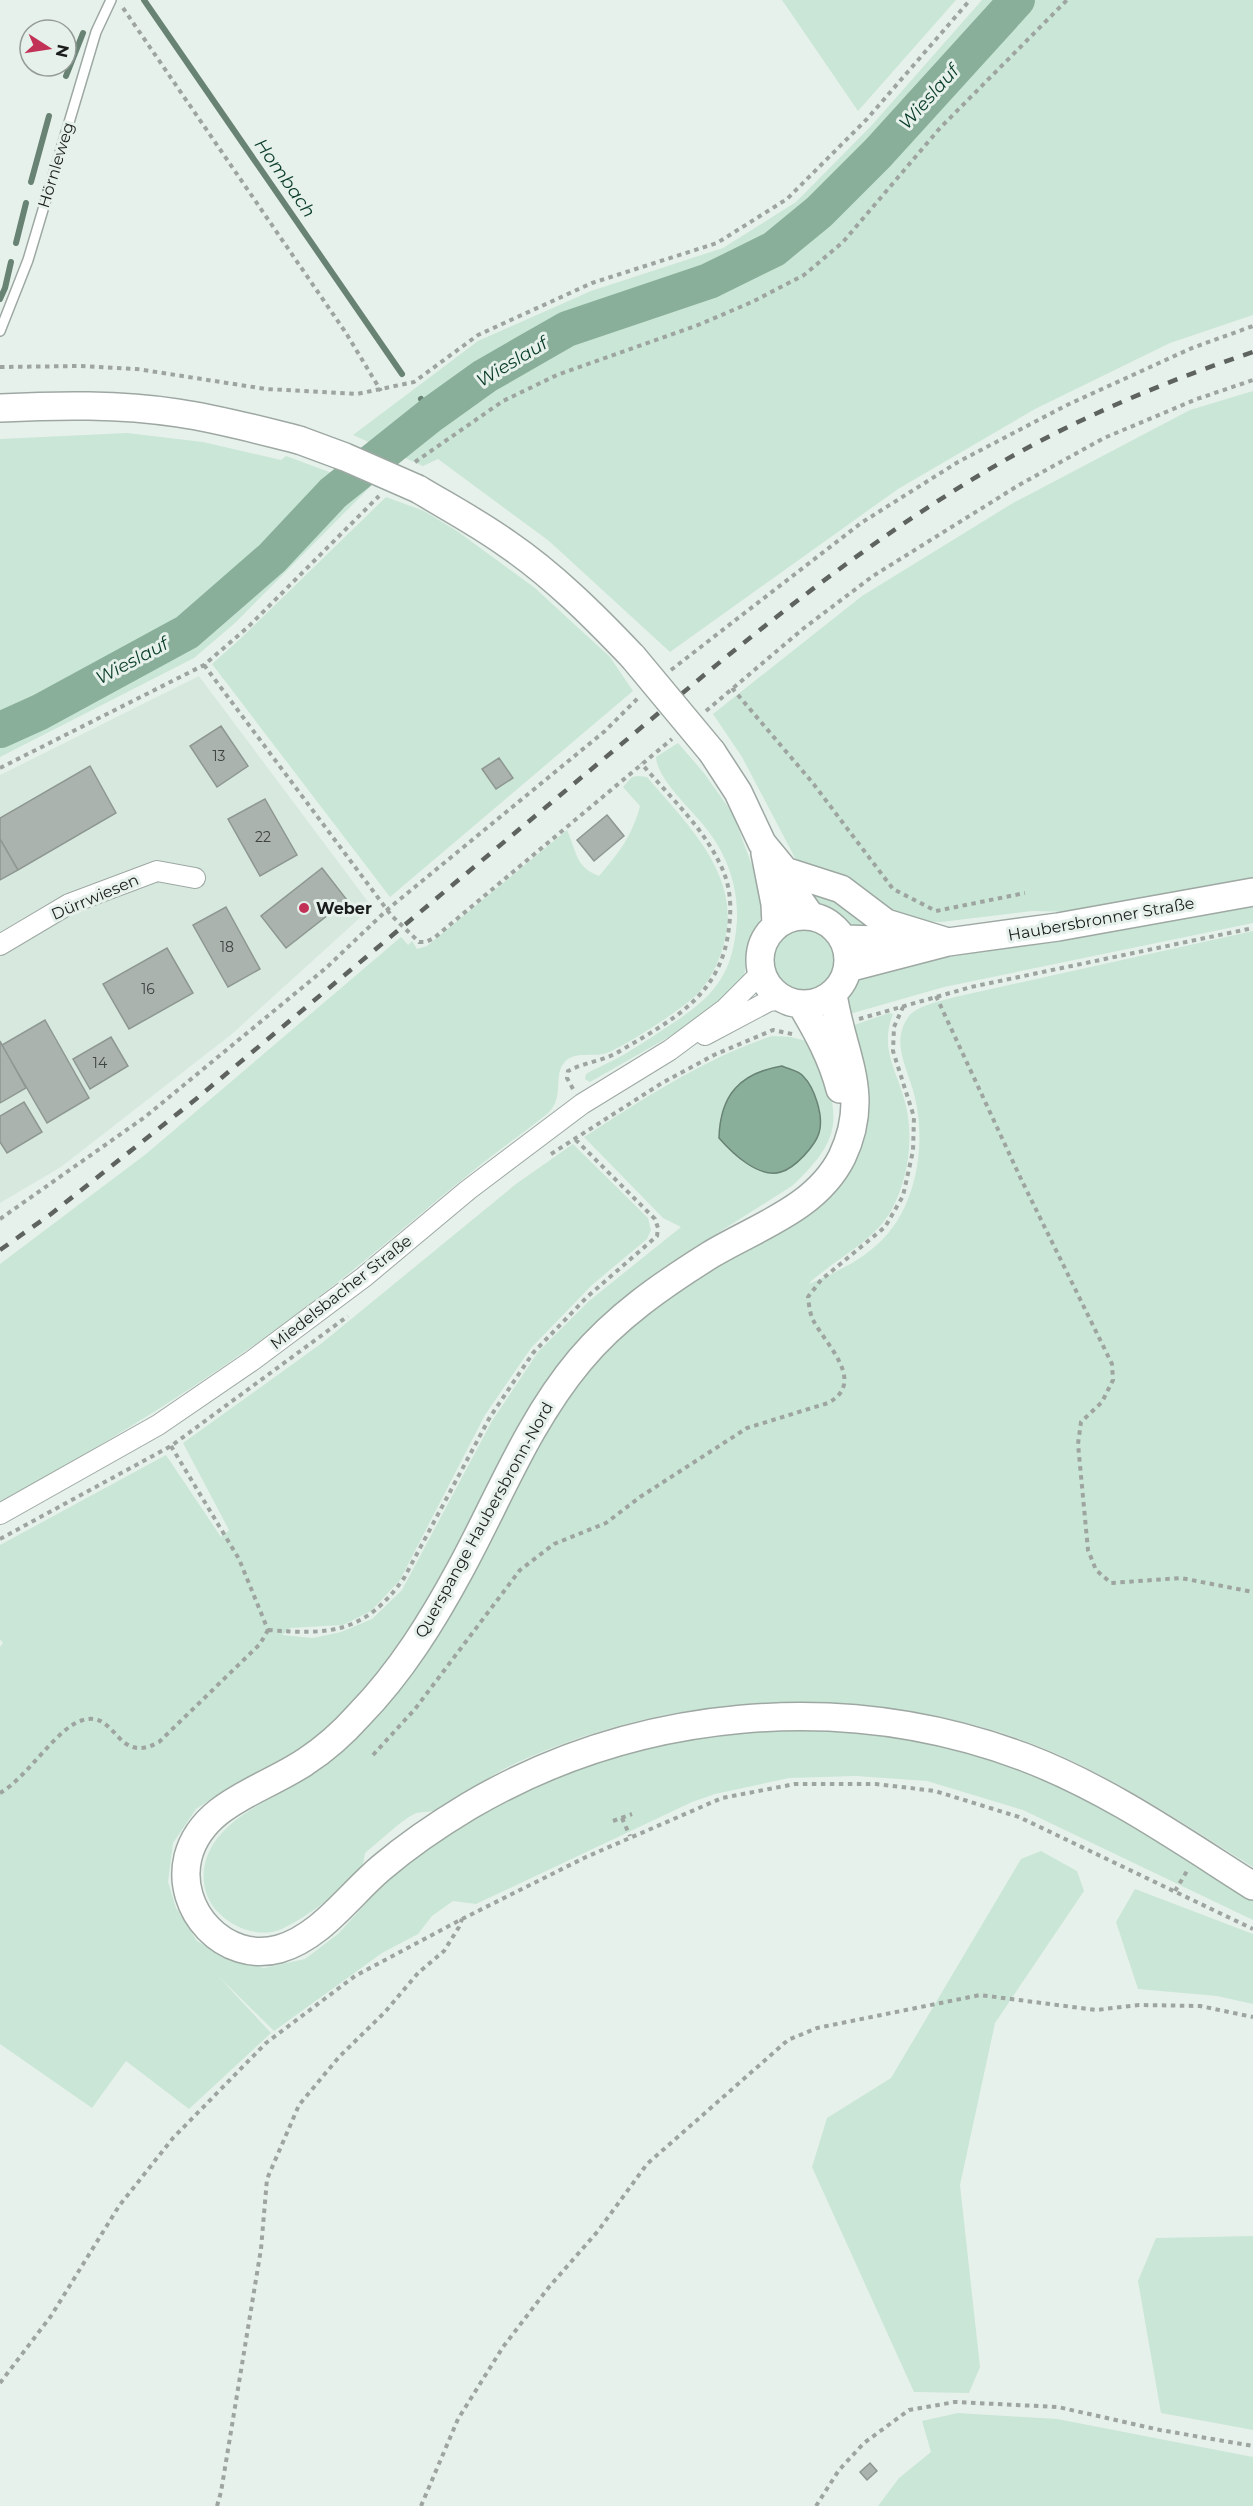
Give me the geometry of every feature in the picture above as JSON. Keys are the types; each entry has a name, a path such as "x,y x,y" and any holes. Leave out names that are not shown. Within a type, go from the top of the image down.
{"main road":[{"path":"0,408 105,406 176,413 236,424 298,440 345,457 418,489 507,543 570,595 633,657 712,752 738,792 762,843 784,871 795,894 810,915"},
{"path":"762,843 775,904 776,926"},
{"path":"784,871 841,889 886,923 948,942"},
{"name":"Haubersbronner Straße","path":"948,942 1058,927 1253,892"},
{"path":"792,1001 818,1002 833,994 843,982 848,968 849,953 844,939 836,928 824,919 810,915 798,916 776,926 767,935 760,959 766,983 792,1001 818,1034 839,1086 849,1137"},
{"path":"844,939 948,942"},
{"path":"848,968 948,942"},
{"name":"Querspange Haubersbronn-Nord","path":"833,994 856,1090 855,1114 849,1137 842,1156 831,1174 797,1206 718,1250 657,1288 619,1320 581,1359 549,1401 524,1444 444,1598 416,1645 389,1681 333,1741 304,1763 220,1810 204,1825 188,1853 186,1878 190,1902 200,1921 215,1936 234,1947 258,1952 276,1950 301,1940 320,1926 382,1867 418,1839 474,1803 552,1764 591,1749 644,1734 692,1724 741,1718 784,1717 841,1717 893,1723 952,1735 1027,1758 1114,1799 1253,1886"}],"street":[{"name":"Dürrwiesen","path":"0,945 69,904 157,871 195,878"},
{"path":"670,1050 725,1009 762,972"},
{"path":"670,1050 717,1030 769,1001 792,1001"},
{"name":"Miedelsbacher Straße","path":"0,1514 158,1425 272,1347 364,1277 468,1190 582,1104 670,1050"}],"lane":[{"name":"Hörnleweg","path":"0,331 28,260 96,32 111,0"}],"path":[{"path":"117,0 346,333 381,391"},
{"path":"0,367 81,366 126,369 266,389 357,394 381,391 414,382 478,335 592,283 717,243 787,199 867,119 970,0"},
{"path":"418,459 503,401 557,375 698,325 752,302 804,275 843,242 940,128 1067,0"},
{"path":"665,674 861,523 958,462 1077,400 1192,348 1253,326"},
{"path":"700,716 804,628 873,576 1018,485 1104,438 1197,399 1253,380"},
{"path":"0,768 204,665 248,627 375,499"},
{"path":"204,665 388,909 419,942 426,942 434,938 641,763 675,737"},
{"path":"732,688 812,782 893,889 936,911 1025,893"},
{"path":"0,1219 145,1117 326,968 388,909 605,731 644,692"},
{"path":"582,1104 567,1078 568,1071 578,1065 598,1061 617,1053 686,1008 715,978 728,936 731,912 729,886 721,864 705,838 641,763"},
{"path":"858,1020 936,996 1253,928"},
{"path":"936,996 1021,1179 1112,1364 1113,1380 1102,1402 1081,1422 1078,1444 1088,1550 1096,1570 1111,1583 1181,1578 1253,1592"},
{"path":"374,1755 415,1709 520,1570 554,1544 606,1523 640,1497 747,1428 828,1403 836,1399 844,1388 844,1373 812,1318 808,1297 821,1280 885,1227 903,1196 913,1152 914,1117 893,1051 894,1027 903,1006"},
{"path":"756,1035 773,1030 797,1035"},
{"path":"268,1630 298,1632 334,1630 367,1617 388,1601 404,1578 490,1417 533,1353 587,1297 657,1236 658,1228 655,1219 574,1139 563,1119"},
{"path":"158,1425 239,1559 268,1630"},
{"path":"0,1793 24,1774 72,1724 86,1719 105,1724 136,1749 148,1748 159,1742 260,1644 268,1630"},
{"path":"0,2383 51,2316 119,2206 172,2138 266,2043 355,1976 462,1919 630,1836 722,1798 795,1784 876,1784 935,1791 1019,1817 1253,1929"},
{"path":"613,1821 632,1814"},
{"path":"622,1818 630,1836"},
{"path":"217,2506 261,2249 267,2179 299,2105 339,2057 385,2012 418,1973 444,1950 462,1919"},
{"path":"421,2506 458,2419 503,2347 549,2287 598,2230 647,2164 788,2040 817,2028 980,1995 1096,2010 1139,2005 1200,2006 1253,2018"},
{"path":"816,2506 839,2470 864,2444 909,2410 955,2402 1058,2407 1160,2430 1253,2446"}],"shaded area":[{"path":"782,0 956,0 858,111"},
{"path":"982,0 1253,0 1253,315 1170,343 1035,409 898,489 670,652 549,541 438,459 423,466 353,435 478,341 591,291 723,248 796,202 872,125"},
{"path":"1253,391 1253,879 1081,912 1032,911 941,922 918,921 896,915 795,858 742,757 713,714 862,596 1013,503 1190,410"},
{"path":"127,433 203,442 281,460 286,456 370,487 235,623 194,658 0,757 0,439"},
{"path":"386,497 424,511 457,531 535,588 610,657 633,691 390,897 212,664"},
{"path":"199,676 372,907 232,1034 61,1167 0,1203 0,775"},
{"path":"678,743 704,773 733,814 757,879 763,906 761,917 748,951 744,976 738,988 702,1018 590,1082 585,1079 586,1074 636,1047 678,1020 705,998 724,974 735,941 736,895 725,859 713,837 668,784 658,766 656,757"},
{"path":"632,777 647,777 693,831 717,871 725,893 728,915 725,939 716,966 701,990 671,1015 616,1049 607,1053 568,1059 560,1071 556,1100 547,1114 479,1166 334,1285 254,1345 130,1427 0,1501 0,1264 146,1154 401,937 408,945 412,941 417,949 427,946 567,830 581,863 599,876 619,852 633,826 640,806 623,787"},
{"path":"804,890 824,891 880,934 852,928 815,902"},
{"path":"1253,904 1253,923 944,987 846,1015 846,1004 850,994 856,983 866,975 929,960"},
{"path":"805,929 827,938 836,960 827,982 805,991 783,982 774,960 783,938"},
{"path":"1253,931 1253,1867 1132,1792 1068,1759 1002,1733 948,1718 892,1708 836,1703 779,1702 722,1706 666,1715 611,1728 523,1760 438,1809 417,1813 408,1818 365,1853 362,1866 337,1893 296,1921 276,1931 246,1930 232,1923 214,1908 204,1885 204,1868 216,1840 237,1819 299,1782 335,1756 368,1726 390,1701 446,1618 558,1411 604,1350 642,1316 700,1274 790,1226 811,1212 830,1196 846,1177 863,1143 868,1114 864,1081 848,1027 889,1013 893,1014 888,1038 891,1059 908,1115 909,1142 906,1170 898,1197 887,1218 864,1241 809,1284 865,1255 887,1235 899,1219 908,1200 918,1159 919,1138 915,1098 902,1057 901,1036 903,1026 913,1012 930,1004 955,997"},
{"path":"772,1036 791,1037 814,1043 832,1104 831,1135 823,1151 792,1186 659,1270 601,1319 547,1382 505,1457 468,1534 400,1649 342,1719 286,1761 231,1786 196,1809 173,1843 168,1882 176,1908 197,1941 229,1959 264,1968 305,1959 338,1934 369,1900 412,1859 508,1796 574,1768 651,1744 717,1733 853,1729 942,1743 1056,1781 1253,1896 1253,1920 1023,1810 927,1781 856,1776 789,1778 715,1794 692,1802 476,1904 453,1901 432,1916 418,1934 382,1953 274,2031 219,1977 271,2033 189,2109 126,2061 92,2108 0,2044 0,1647 3,1643 0,1639 0,1545 166,1455 221,1537 229,1530 183,1443 322,1343 516,1184 573,1144 648,1218 651,1230 647,1239 592,1285 531,1348 485,1415 400,1580 371,1611 343,1625 290,1628 282,1635 313,1638 341,1632 372,1619 402,1590 492,1421 538,1352 589,1301 681,1227 663,1218 584,1137 675,1080 747,1045","holes":["811,1091 820,1109 819,1133 719,1137 720,1117 729,1097"]},
{"path":"782,1066 803,1076 811,1088 820,1119 819,1133 804,1156 792,1166 781,1172 764,1172 731,1151 719,1138 720,1123 728,1098 735,1088 755,1074"},
{"path":"1041,1851 1077,1871 1084,1891 995,2023 960,2185 980,2367 969,2393 914,2392 812,2167 827,2118 891,2078 1021,1859"},
{"path":"1135,1889 1253,1934 1253,2004 1217,1996 1138,1989 1116,1922"},
{"path":"1253,2236 1253,2430 1161,2413 1138,2281 1156,2238"},
{"path":"958,2413 1057,2419 1253,2457 1253,2506 878,2506 899,2478 931,2452 922,2421"}],"building":[{"path":"221,726 248,766 217,787 190,746"},
{"path":"499,758 513,778 496,789 482,769"},
{"path":"90,766 116,813 18,870 0,839 0,818"},
{"path":"265,799 297,855 260,876 228,819"},
{"path":"607,815 624,836 594,861 577,840"},
{"path":"0,839 18,870 0,880"},
{"name":"Weber","path":"322,868 347,900 286,948 261,916"},
{"path":"226,907 260,969 228,987 193,925"},
{"path":"167,948 193,993 129,1029 103,984"},
{"path":"45,1020 89,1098 47,1123 2,1045"},
{"path":"111,1037 128,1066 90,1089 73,1059"},
{"path":"0,1041 26,1088 0,1103"},
{"path":"24,1102 42,1132 7,1153 0,1142 0,1116"},
{"path":"870,2463 877,2471 867,2480 860,2472"}],"waterway":[{"name":"Hombach","path":"144,0 402,374"},
{"name":"Wieslauf","path":"0,730 40,712 187,632 272,558 333,493 432,414 485,376 567,329 709,281 774,249 819,212 878,153 1017,0"},
{"path":"78,46 83,33"},
{"path":"31,182 49,116"},
{"path":"16,243 26,203"},
{"path":"0,299 11,262"},
{"name":"Hombach","path":"421,399 432,414"}],"railway":[{"path":"0,1250 51,1214 196,1099 709,671 850,561 961,486 1030,446 1124,401 1253,352"}],"place":[{"name":"Weber","path":"304,908"}]}
